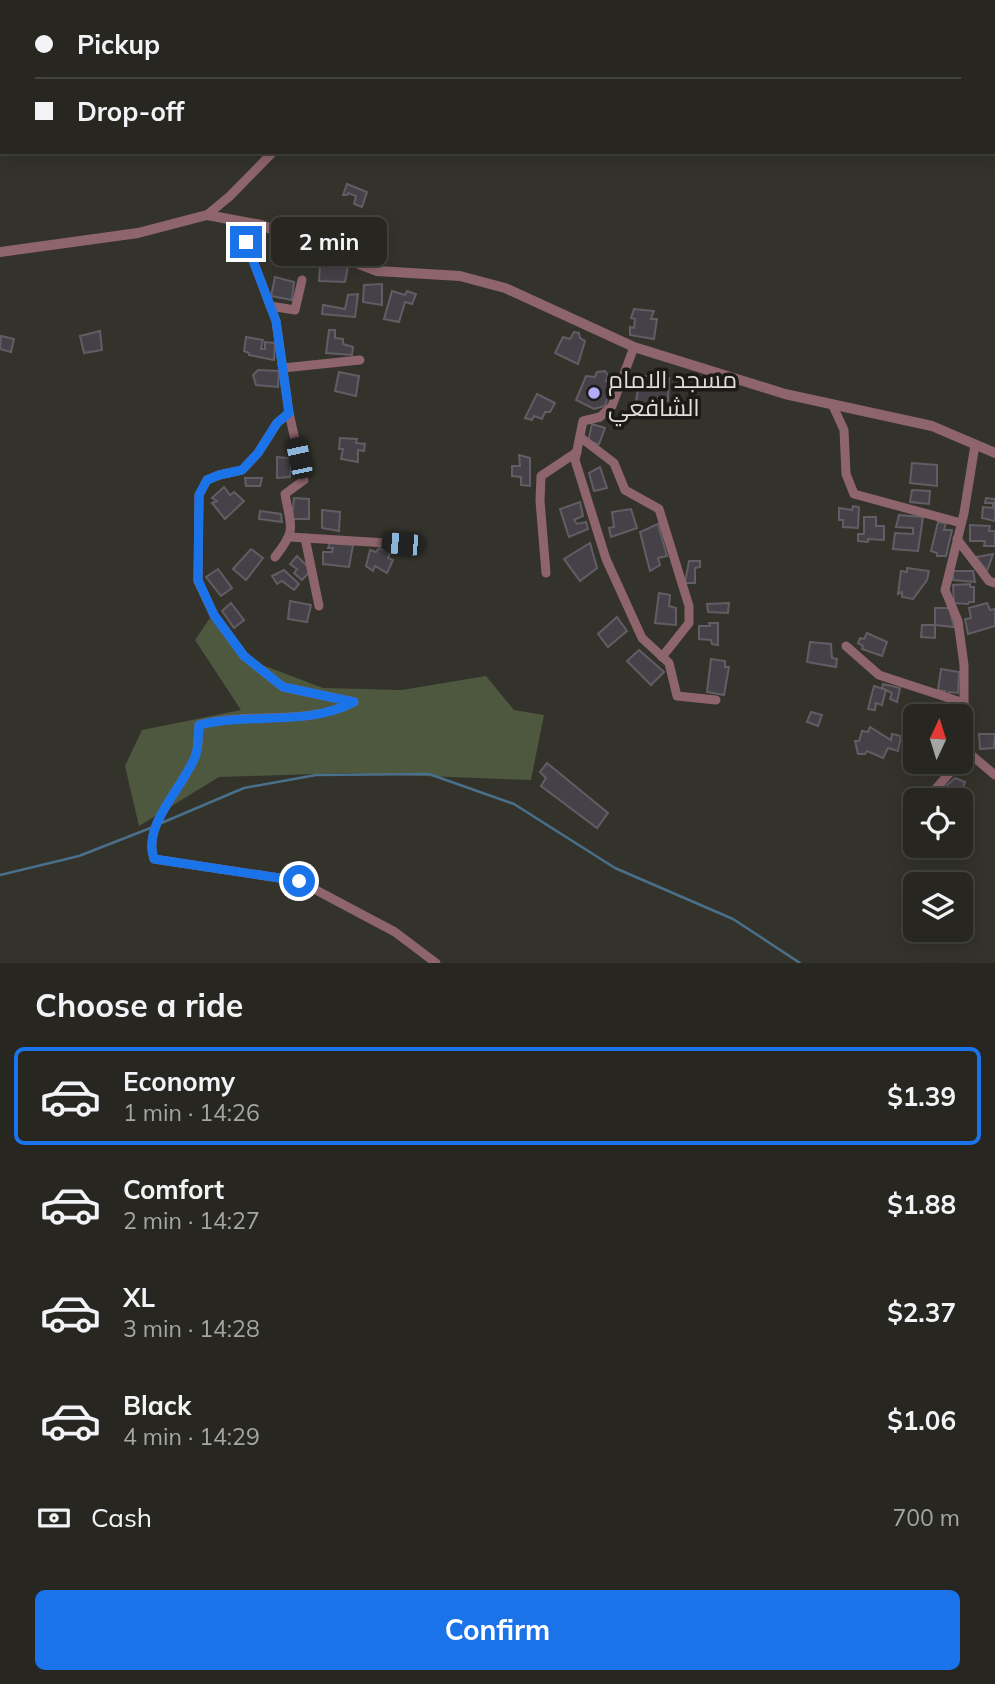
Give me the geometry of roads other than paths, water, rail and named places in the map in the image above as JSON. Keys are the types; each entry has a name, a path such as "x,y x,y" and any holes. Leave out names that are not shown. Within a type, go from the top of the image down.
{"street":[{"path":"0,253 138,233 207,215 230,197 271,154"},
{"path":"207,215 261,225 377,271 460,276 505,288 634,346 785,394 932,426 995,453"},
{"path":"238,221 276,321 289,413 304,480 285,494 292,530 275,557"},
{"path":"270,306 295,310 302,280"},
{"path":"634,346 612,406 600,417 583,421 575,460 606,559 642,638 669,663 677,696 716,700"},
{"path":"283,368 360,360"},
{"path":"833,406 844,430 846,474 854,494 961,523"},
{"path":"289,413 277,423 258,453 242,470 207,480 199,495 198,580 214,615 244,656 283,687 354,702 338,710 298,717 217,720 199,725 196,754 181,786 156,826 150,847 154,859 299,881 395,932 436,963"},
{"path":"580,437 614,463 625,491 659,509 690,606 689,623 662,657"},
{"path":"846,646 879,675 964,703 964,664 958,621 944,590 961,523 975,445"},
{"path":"546,573 540,501 541,476 576,452"},
{"path":"290,537 402,544"},
{"path":"304,538 319,606"},
{"path":"957,539 989,581 995,583"},
{"path":"973,763 995,775"},
{"path":"936,788 947,774"}],"waterway":[{"path":"159,824 244,788 316,775 429,774 514,804 615,868 733,919 800,963"},
{"path":"0,875 79,856 153,827"}],"place":[{"name":"مسجد الامام الشافعي","path":"594,393"}]}
